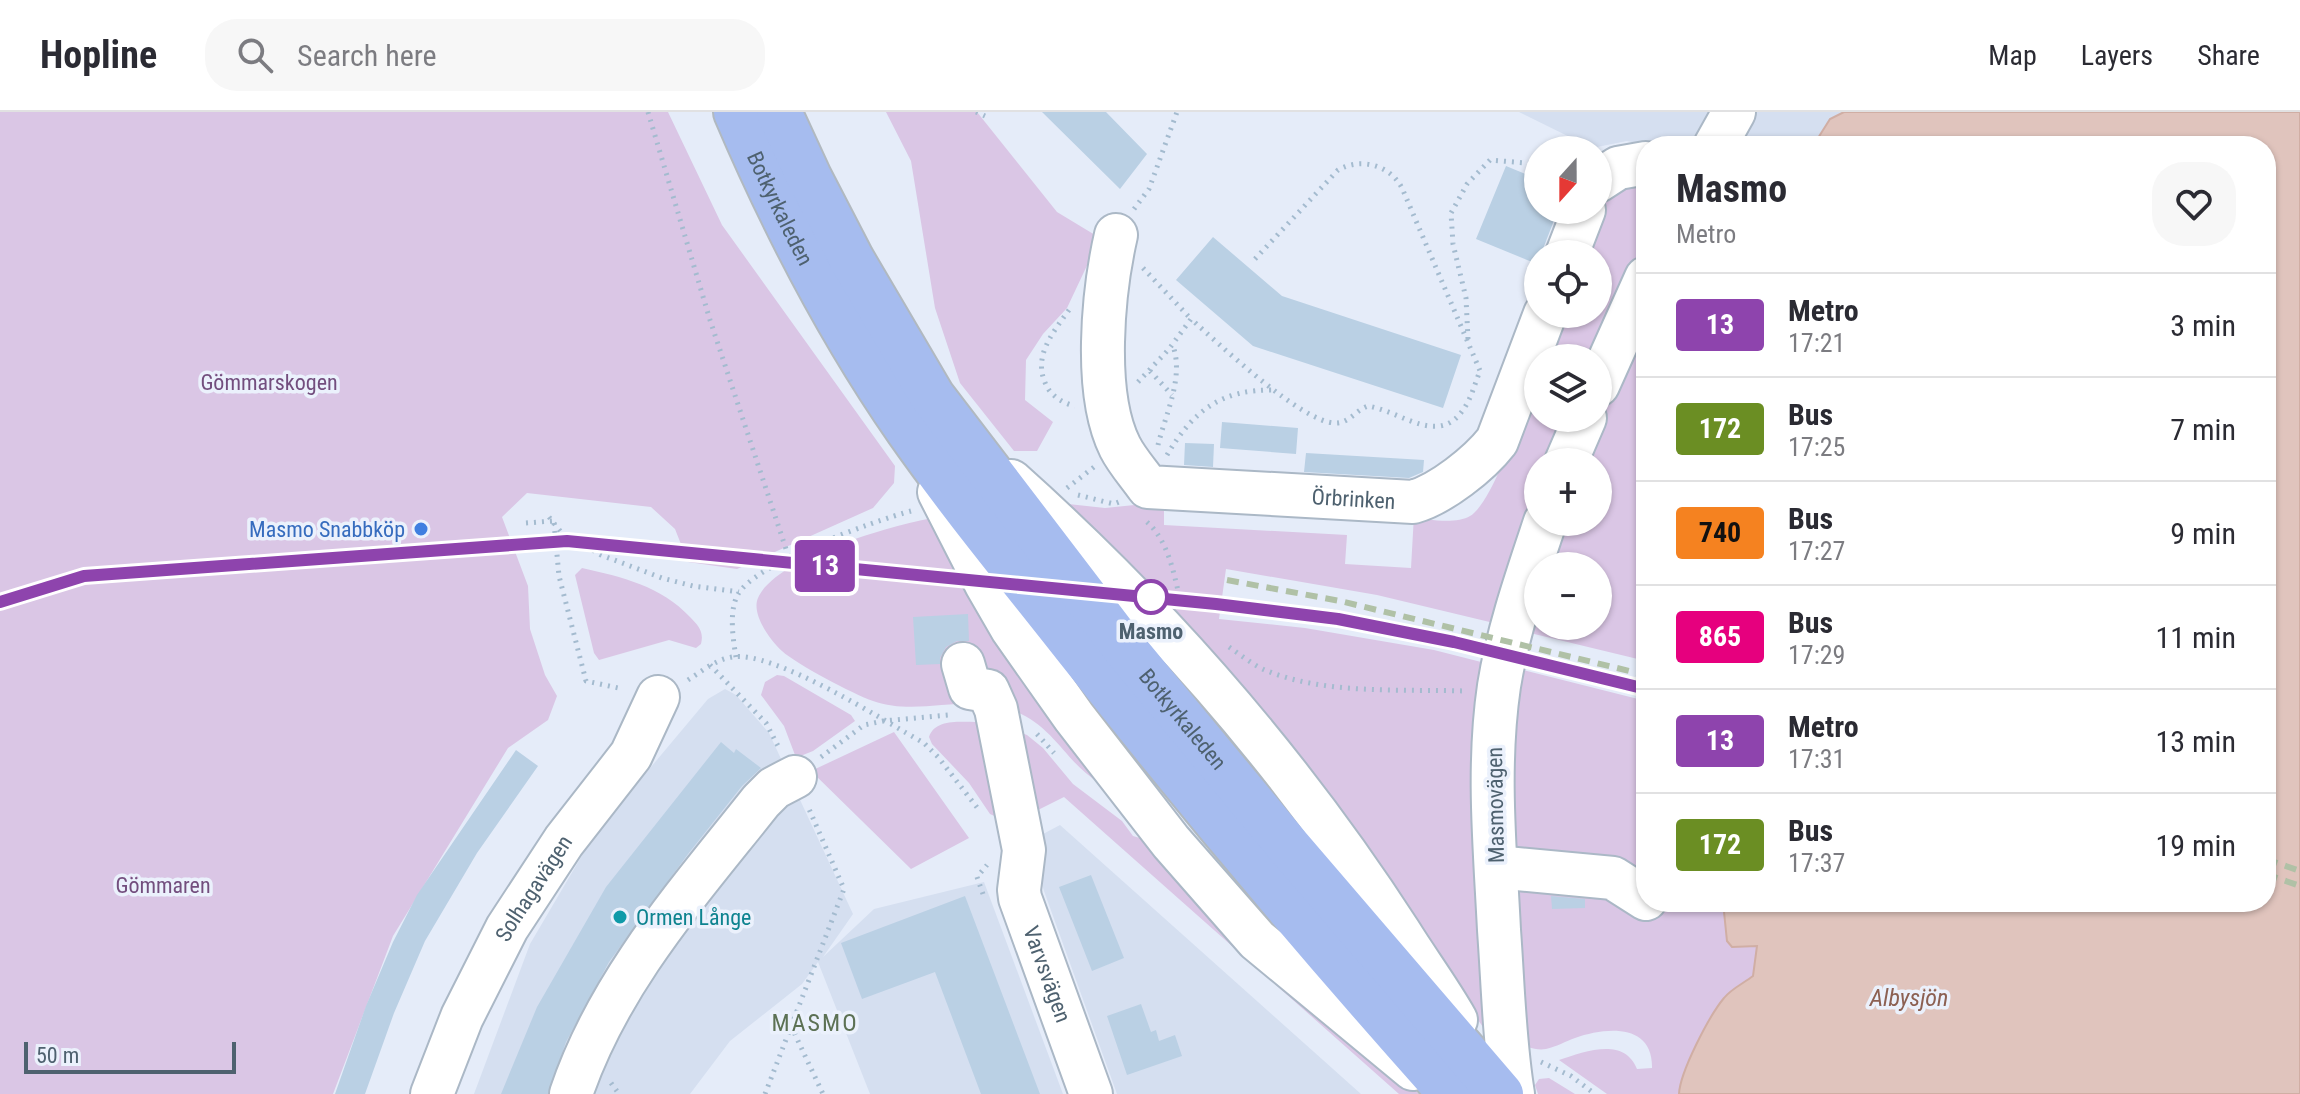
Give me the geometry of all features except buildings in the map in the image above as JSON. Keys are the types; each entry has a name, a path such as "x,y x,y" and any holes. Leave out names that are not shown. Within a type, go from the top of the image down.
{"main road":[{"name":"Botkyrkaleden","path":"736,112 766,180 819,283 906,427 963,503 1152,745 1346,976 1490,1087"},
{"name":"Botkyrkaleden","path":"779,112 852,260 916,371 956,428 1126,650 1490,1087"}],"street":[{"path":"1721,136 1734,112"},
{"path":"1612,172 1636,165"},
{"path":"1116,235 1103,313 1107,404 1120,446 1132,504"},
{"path":"1612,354 1636,300"},
{"name":"Örbrinken","path":"1132,504 1413,502 1428,497 1487,454 1497,441 1540,328"},
{"name":"Masmovägen","path":"1490,1087 1508,1062 1493,761 1499,692 1517,609 1540,536"},
{"name":"Varvsvägen","path":"963,664 970,688 988,691 992,696 1024,850 1020,898 1091,1094"},
{"name":"Solhagavägen","path":"432,1094 462,1017 507,928 564,841 631,755 658,697"},
{"path":"571,1094 619,990 650,942 761,801 774,788 795,777"},
{"path":"1496,867 1613,878 1636,893"}],"path":[{"path":"648,112 710,320 789,558"},
{"path":"976,112 985,116"},
{"path":"1176,113 1149,189 1116,235 1191,319 1252,375 1318,419 1331,423 1344,422 1368,406 1437,428 1451,423 1467,405 1480,371"},
{"path":"1468,344 1466,298 1453,244 1451,213 1467,184 1490,160 1524,163"},
{"path":"1255,259 1338,170 1352,165 1386,169 1397,178 1402,188 1487,390 1494,397 1512,403"},
{"path":"1107,404 1128,391 1150,371 1191,319"},
{"path":"1132,504 1172,395 1177,366 1173,345"},
{"path":"1150,371 1172,395"},
{"path":"1132,504 1177,438 1202,409 1232,394 1275,390"},
{"path":"1078,482 1093,468"},
{"path":"1060,492 1132,504 1161,542 1172,564 1181,602"},
{"path":"736,657 733,636 735,602 739,592 759,573 887,518 914,510"},
{"path":"551,520 561,532 601,555 662,578 739,592"},
{"path":"526,523 551,520"},
{"path":"551,520 559,576 586,681 658,697 710,665 736,657 757,658 790,670 924,743 985,820"},
{"path":"1219,641 1264,670 1295,679 1349,688 1499,692"},
{"path":"710,665 766,723 795,777 844,889 765,1094"},
{"path":"791,1026 823,1094"},
{"path":"1490,1087 1551,1064 1595,1094"}],"shaded area":[{"path":"1519,112 1844,112 1830,119 1819,136 1636,136 1636,143 1612,144 1612,136 1568,136"},
{"path":"725,689 736,695 769,733 853,914 823,957 874,909 984,882 1063,1094 870,1094 818,962 802,984 730,1041 690,1094 474,1094 530,944 594,835 708,699"},
{"path":"1060,825 1361,1094 1117,1094 1044,891 1030,841"}],"green space":[{"name":"Gömmarskogen","path":"0,112 668,112 722,225 895,466 894,483 873,508 737,569 688,562 675,529 651,507 527,493 502,517 528,586 530,629 545,675 557,696 548,720 508,748 393,936 333,1094 0,1094"},
{"path":"886,112 977,112 1057,212 1100,238 1067,308 1043,334 1026,360 1025,400 1053,422 1037,451 1014,451 960,383 935,308 911,161"},
{"path":"1622,184 1636,184 1636,259 1612,311 1612,240 1587,240 1593,224 1612,224 1612,192"},
{"path":"1554,328 1606,328 1599,344 1547,344"},
{"path":"1636,335 1636,659 1559,640 1612,640 1612,552 1554,552 1559,536 1612,536 1612,448 1591,448 1597,432 1612,432 1612,395"},
{"path":"1524,407 1524,432 1566,432 1560,448 1524,448 1524,536 1529,536 1498,624 1377,595 1226,569 1219,619 1305,628 1434,650 1489,664 1493,1042 1358,842 1059,503 1105,508 1164,502 1164,525 1347,535 1345,564 1411,568 1414,515 1450,521 1470,516 1489,492"},
{"path":"938,517 1100,783 1078,766 1039,725 1012,710 995,705 907,707 873,701 789,657 767,634 757,611 758,598 769,583 788,569 812,556 867,535"},
{"path":"582,568 626,579 667,598 698,626 701,644 696,648 669,640 599,660 594,653 575,575"},
{"path":"1519,669 1636,698 1636,912 1724,912 1727,941 1732,947 1757,946 1753,976 1727,995 1714,1013 1691,1058 1679,1094 1607,1094 1559,1060 1602,1049 1623,1053 1637,1069 1652,1068 1645,1043 1626,1032 1587,1034 1544,1049 1528,1047 1524,1039 1510,776"},
{"path":"777,675 784,676 851,715 855,721 813,751 798,757 784,726 761,695 765,682"},
{"path":"989,723 1001,819 990,814 969,783 929,737 942,724"},
{"path":"1011,729 1027,735 1043,748 1073,784 1122,821 1133,836 1153,842 1419,1094 1399,1094 1064,797 1032,813"},
{"path":"894,732 969,838 911,869 811,771"},
{"path":"1549,1078 1575,1094 1538,1094 1535,1085 1539,1079"}],"water":[{"name":"Albysjön","path":"1844,112 2300,112 2300,1094 1679,1094 1696,1044 1718,1006 1734,989 1753,976 1757,946 1732,947 1727,941 1724,912 2276,912 2276,136 1819,136 1830,119"}],"railway":[{"path":"1227,580 1340,601 1636,673"},
{"path":"1216,604 1338,619 1454,642 1636,687"},
{"path":"2276,863 2300,871"},
{"path":"2276,878 2300,886"}],"metro line":[{"name":"13","path":"0,602 84,576 567,541 1216,604 1338,619 1454,642 1636,687"}],"place":[{"name":"Masmo Snabbköp","path":"421,529"},
{"name":"Masmo","path":"1151,597"},
{"name":"Ormen Långe","path":"620,917"}],"district":[{"name":"MASMO","path":"815,1023"}],"park label":[{"name":"Gömmaren","path":"163,885"}]}
